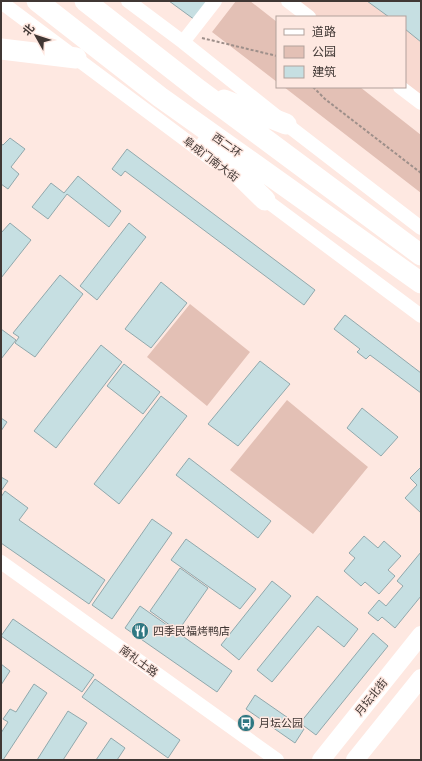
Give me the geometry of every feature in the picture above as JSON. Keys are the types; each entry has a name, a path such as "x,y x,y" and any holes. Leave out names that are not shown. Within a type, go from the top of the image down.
{"highway":[{"name":"西二环","path":"37,1 160,97 421,283"},
{"path":"85,1 199,90 421,255"},
{"path":"1,49 76,58"},
{"path":"199,90 286,124"},
{"path":"160,97 265,200"}],"main road":[{"name":"月坛北街","path":"321,760 421,635"},
{"path":"355,760 421,678"}],"street":[{"path":"128,1 187,36 286,124 421,228"},
{"path":"187,36 215,1"},
{"path":"288,1 308,16"},
{"name":"阜成门南大街","path":"1,2 421,316"},
{"path":"401,88 421,103"},
{"name":"南礼士路","path":"1,562 277,760"}],"path":[{"path":"187,36 276,56"},
{"path":"314,88 325,99 421,173"}],"shaded area":[{"path":"288,1 421,1 421,103 406,88 406,16 308,16"}],"green space":[{"path":"236,1 250,1 276,21 276,81 212,32"},
{"path":"285,88 361,88 421,135 421,193"},
{"path":"190,304 250,352 207,406 147,357"},
{"path":"287,400 368,467 313,534 230,470"}],"building":[{"path":"169,1 210,1 195,20"},
{"path":"367,1 421,1 421,42 406,30 406,16 388,16"},
{"path":"10,138 25,149 11,167 19,174 8,189 1,184 1,144 3,145"},
{"path":"127,149 315,290 304,305 125,171 121,176 112,169"},
{"path":"78,176 121,211 109,227 67,194 48,219 32,207 51,183 64,193"},
{"path":"10,223 31,240 1,278 1,233"},
{"path":"129,223 146,237 97,300 80,286"},
{"path":"60,275 83,294 35,357 15,343 19,337 13,333"},
{"path":"161,282 187,303 151,348 125,329"},
{"path":"345,315 421,373 421,393 370,355 366,359 357,352 360,349 334,329"},
{"path":"1,329 16,340 1,359"},
{"path":"101,345 122,362 56,448 34,431"},
{"path":"260,361 290,384 238,446 208,424"},
{"path":"124,364 160,392 143,414 107,386"},
{"path":"161,396 187,416 119,504 94,484"},
{"path":"362,408 398,437 381,456 347,428"},
{"path":"1,418 7,422 1,431"},
{"path":"189,458 271,521 258,538 176,475"},
{"path":"421,467 421,513 405,498 417,485 410,478"},
{"path":"1,477 8,481 1,491"},
{"path":"5,491 28,508 19,520 105,580 89,604 1,543 1,497"},
{"path":"152,519 172,533 112,619 92,605"},
{"path":"364,536 378,548 384,541 401,556 388,570 395,576 379,594 365,582 361,586 344,571 355,558 349,553"},
{"path":"186,539 256,589 240,609 171,560"},
{"path":"421,552 421,596 395,628 382,617 378,621 368,613 379,600 386,606 403,586 397,581"},
{"path":"180,568 208,588 178,631 150,611"},
{"path":"272,581 291,596 239,660 221,645"},
{"path":"317,596 358,629 344,647 318,626 272,682 257,670"},
{"path":"140,606 232,671 217,692 125,628"},
{"path":"13,619 94,675 82,692 1,636"},
{"path":"373,633 388,646 316,735 300,723"},
{"path":"1,664 10,671 1,685"},
{"path":"95,679 180,740 168,758 82,697"},
{"path":"34,684 47,693 3,760 1,760 1,733 8,722 3,719 10,709 16,712"},
{"path":"255,695 304,729 295,743 246,709"},
{"path":"68,711 87,723 63,760 37,760"},
{"path":"111,738 125,748 117,760 96,760"}],"place":[{"name":"四季民福烤鸭店","path":"140,631"},
{"name":"月坛公园","path":"246,723"}]}
